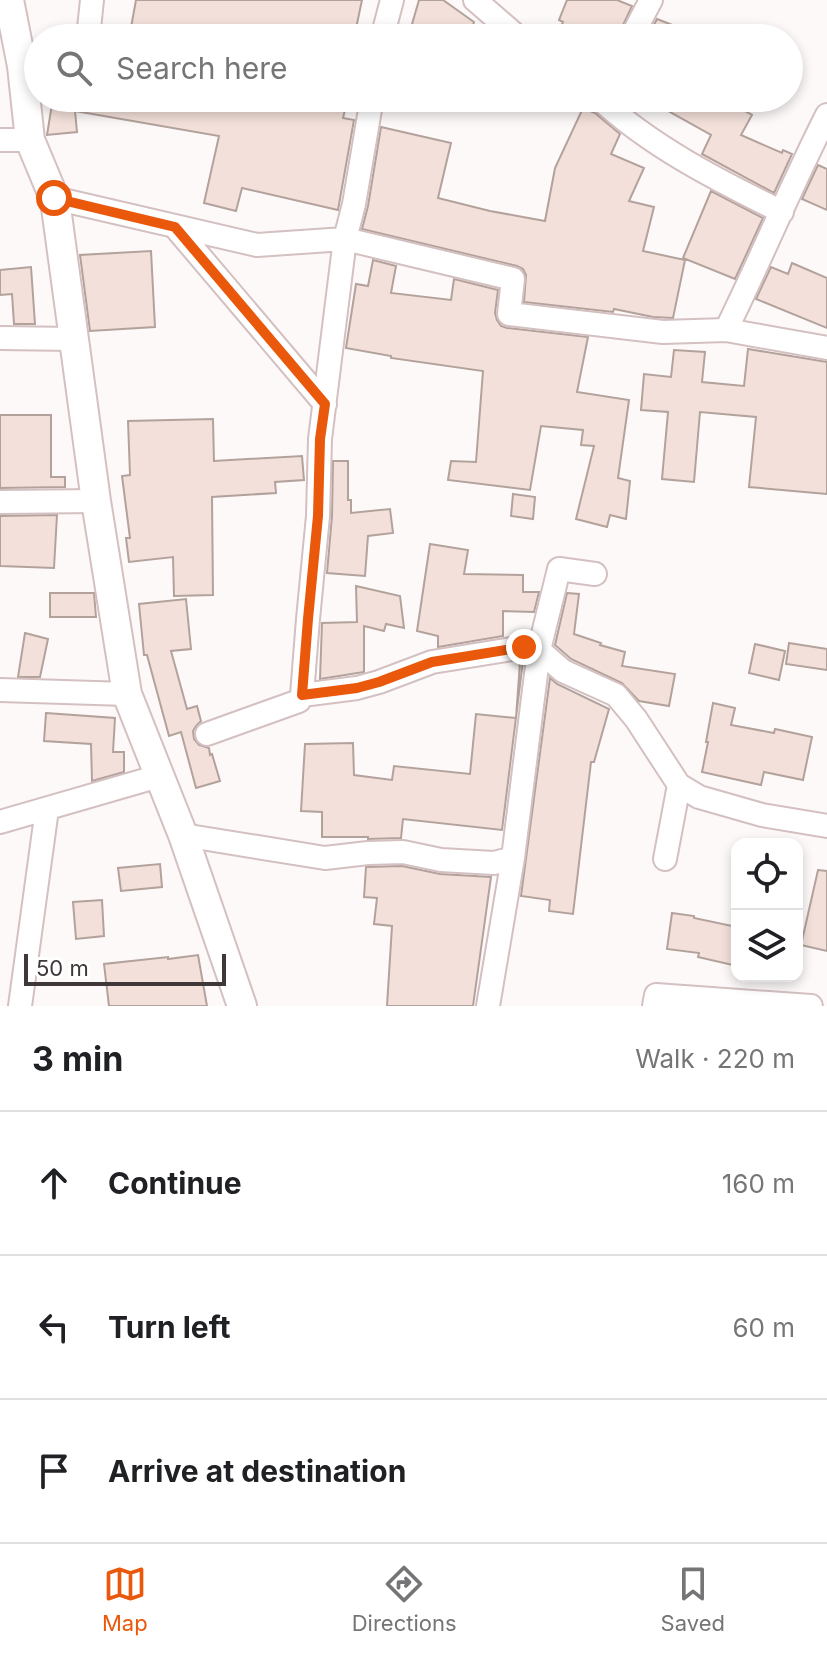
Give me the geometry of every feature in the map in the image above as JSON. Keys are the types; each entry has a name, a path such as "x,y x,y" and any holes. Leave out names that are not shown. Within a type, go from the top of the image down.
{"street":[{"path":"9,0 24,48"},
{"path":"89,24 92,0"},
{"path":"386,24 392,0"},
{"path":"475,0 503,24"},
{"path":"638,24 651,0"},
{"path":"30,112 30,140 54,198 96,501 127,694 183,835 242,1006"},
{"path":"207,734 299,701 302,695 318,516 320,439 345,239 370,112"},
{"path":"616,112 704,171 782,212"},
{"path":"726,330 782,212 819,151 827,115"},
{"path":"0,140 30,140"},
{"path":"54,198 257,245 345,239 513,279 509,314 663,332 726,330 827,348"},
{"path":"175,227 325,404"},
{"path":"0,338 74,339"},
{"path":"0,502 96,501"},
{"path":"488,1006 513,858 539,650 559,569 595,574"},
{"path":"302,695 368,685 432,662 524,647 539,650 563,671 616,695 636,719 679,785 699,797 762,815 826,820"},
{"path":"0,690 127,694"},
{"path":"0,822 159,776"},
{"path":"665,859 679,785"},
{"path":"20,1006 47,809"},
{"path":"183,835 325,858 403,852 441,860 494,863 513,858"},
{"path":"654,1006 656,995 811,1006"}],"building":[{"path":"136,0 362,0 357,24 132,24"},
{"path":"419,0 443,0 474,22 473,24 412,24"},
{"path":"567,0 617,0 632,6 624,24 562,24 559,20"},
{"path":"51,112 75,112 77,132 47,135"},
{"path":"81,112 344,112 343,118 354,120 338,210 242,188 236,211 204,203 219,136"},
{"path":"581,112 595,113 620,134 611,154 644,168 629,201 654,207 643,251 685,260 673,318 614,309 613,312 524,302 526,275 517,266 362,229 381,127 451,143 438,198 490,211 545,221 555,168"},
{"path":"670,112 747,112 752,115 741,135 782,153 783,150 792,154 774,193 702,154 711,135"},
{"path":"818,165 827,169 827,210 802,199"},
{"path":"711,191 763,218 735,279 683,258"},
{"path":"151,251 155,327 90,331 80,255"},
{"path":"373,260 396,266 391,293 451,300 454,279 498,290 495,313 501,326 588,337 577,392 629,400 618,478 630,481 626,519 610,515 607,527 576,519 594,446 581,445 583,430 541,426 530,490 448,480 451,461 476,462 483,371 391,358 346,348 356,284 368,286"},
{"path":"792,263 827,278 827,328 756,299 771,267 788,274"},
{"path":"31,267 35,324 14,324 12,294 0,295 0,270"},
{"path":"748,349 827,362 827,494 749,487 756,417 700,412 694,482 662,479 668,412 641,410 644,374 671,377 674,350 705,352 702,382 744,386"},
{"path":"0,415 51,415 51,477 65,477 65,487 0,488"},
{"path":"213,419 214,461 302,456 304,480 275,482 276,493 212,497 213,595 174,596 173,557 129,562 126,538 130,538 122,476 130,475 128,421"},
{"path":"333,461 348,461 351,513 390,509 393,533 368,536 365,576 327,573"},
{"path":"513,494 535,497 533,519 511,516"},
{"path":"57,515 54,568 0,566 0,516"},
{"path":"430,544 468,550 464,574 523,575 523,592 539,592 534,612 503,611 503,636 438,647 438,636 417,631"},
{"path":"356,586 400,596 404,628 386,624 384,631 364,626 364,672 320,679 322,623 357,622"},
{"path":"50,593 94,593 96,617 50,617"},
{"path":"567,593 579,594 574,634 625,652 622,666 675,674 669,706 639,701 622,683 571,659 555,645"},
{"path":"186,599 191,649 171,651 187,709 197,706 201,721 193,731 194,739 199,745 209,748 220,781 196,788 181,732 169,736 147,655 144,655 139,604"},
{"path":"25,633 48,639 40,677 18,677"},
{"path":"789,643 827,649 827,670 786,664"},
{"path":"755,644 785,651 779,680 749,673"},
{"path":"523,661 516,716 520,662"},
{"path":"550,678 609,709 594,762 591,762 573,914 549,911 550,900 521,896"},
{"path":"713,703 735,708 731,725 774,733 775,729 812,737 803,780 764,772 761,785 702,772"},
{"path":"46,713 115,718 113,752 124,752 124,772 92,781 91,744 44,741"},
{"path":"476,714 516,718 502,830 403,819 401,838 322,837 322,812 301,811 305,744 353,743 354,775 392,780 394,766 470,774"},
{"path":"160,864 162,887 121,891 118,868"},
{"path":"402,866 440,874 491,877 473,1006 387,1006 392,926 374,924 377,898 364,897 366,867"},
{"path":"818,870 827,871 827,951 803,945"},
{"path":"102,900 104,936 76,939 73,902"},
{"path":"672,913 731,926 731,965 698,957 699,953 667,949"},
{"path":"198,955 207,1006 109,1006 104,964"}],"route":[{"path":"54,198 175,227 325,404 302,695 357,688 432,662 524,647"}]}
